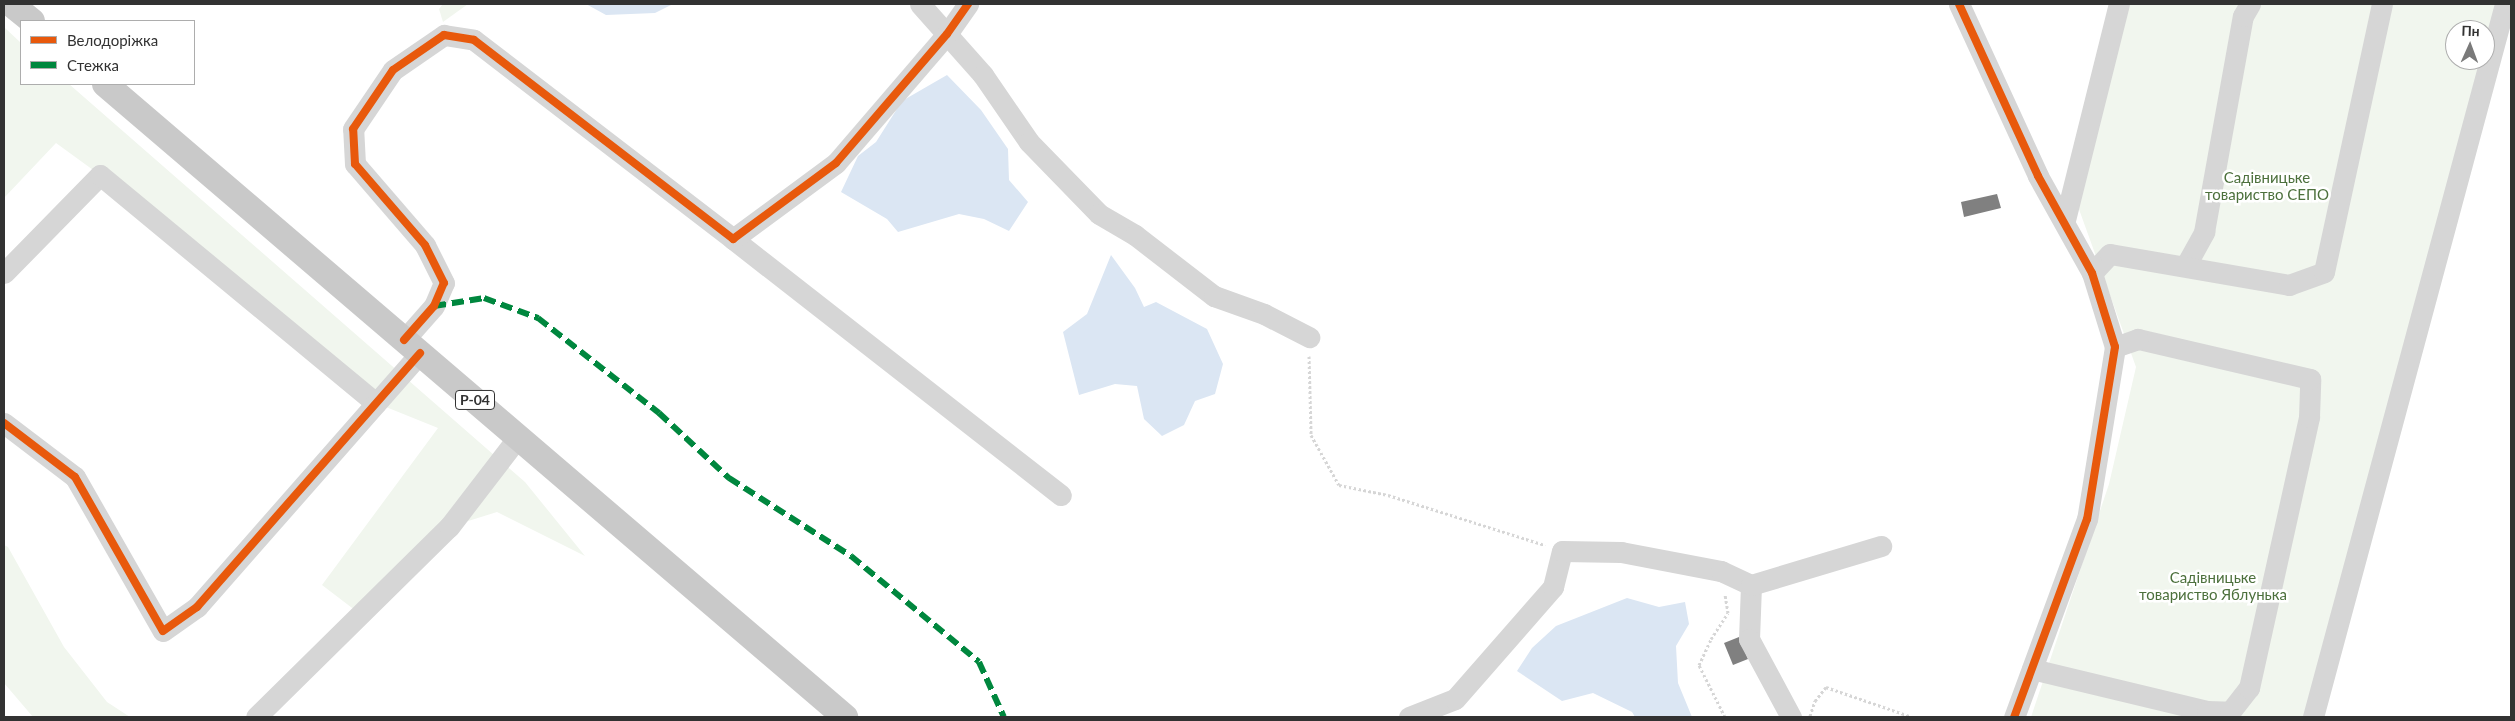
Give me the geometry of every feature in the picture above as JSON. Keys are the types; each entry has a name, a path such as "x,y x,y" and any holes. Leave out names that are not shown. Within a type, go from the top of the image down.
{"main road":[{"path":"11,4 31,20"},
{"name":"Р-04","path":"106,85 845,717"}],"street":[{"path":"920,4 984,74 1029,142 1100,214 1134,235 1214,296 1264,314 1309,337"},
{"path":"733,239 836,163 946,34 968,4"},
{"path":"1959,4 2038,176 2065,220 2092,273 2115,347 2087,519 2014,717"},
{"path":"2065,220 2119,4"},
{"path":"2186,266 2204,232 2242,16 2250,4"},
{"path":"2092,273 2110,254 2289,285 2324,272 2382,4"},
{"path":"2313,717 2505,4"},
{"path":"4,423 75,477 163,631 197,607 376,403 412,347 444,283 425,245 355,164 353,130 393,70 444,35 474,40 1061,495"},
{"path":"4,273 100,175 376,403"},
{"path":"2032,669 2207,711 2230,712 2249,688 2309,417 2310,379 2138,339 2115,347"},
{"path":"256,717 449,527 518,437"},
{"path":"1409,717 1456,699 1553,587 1562,551 1621,552 1721,571 1752,585 1882,546"},
{"path":"1752,585 1749,639 1792,717"}],"path":[{"path":"1309,337 1311,435 1339,485 1388,495 1562,551"},
{"path":"1721,571 1728,613 1711,639 1699,665 1725,717"},
{"path":"1810,717 1815,701 1826,687 1912,717"}],"green space":[{"path":"443,4 468,4 443,22 439,9"},
{"path":"2127,4 2505,4 2495,41 2495,20 2445,20 2445,70 2487,70 2313,717 2031,717 2109,484 2136,367 2076,201"},
{"path":"4,27 20,42 20,85 70,85 525,482 585,556 497,512 449,527 360,614 322,585 438,428 376,403 100,175 56,143 4,198"},
{"path":"4,545 8,547 64,647 107,702 130,717 33,717 4,683"}],"shaded area":[{"path":"586,4 673,4 655,13 606,15"},
{"path":"947,75 981,110 1008,149 1009,180 1028,202 1009,231 984,219 959,214 898,232 887,219 841,192 858,156 876,142 902,101"},
{"path":"1111,255 1135,288 1144,307 1156,302 1207,329 1223,364 1215,394 1195,401 1184,425 1162,436 1144,419 1137,386 1115,384 1079,395 1063,332 1087,314"},
{"path":"1627,598 1659,607 1685,602 1689,624 1676,646 1678,683 1692,717 1635,717 1632,712 1593,693 1562,701 1517,671 1532,648 1556,626"}],"building":[{"path":"1997,194 2001,208 1964,217 1961,202"},
{"path":"1739,637 1748,659 1733,665 1724,643"}],"marked path":[{"path":"434,306 484,298 538,318 659,413 729,478 851,556 979,662 1004,717"}],"cycle path":[{"path":"404,340 434,306 444,283 425,245 355,164 353,129 393,70 444,35 474,40 733,239 836,163 947,34 968,4"},
{"path":"1959,4 2038,176 2092,273 2115,347 2087,519 2014,717"},
{"path":"4,423 75,477 163,631 197,607 420,353"}],"park label":[{"name":"Садівницьке товариство СЕПО","path":"2267,186"},
{"name":"Садівницьке товариство Яблунька","path":"2213,586"}]}
